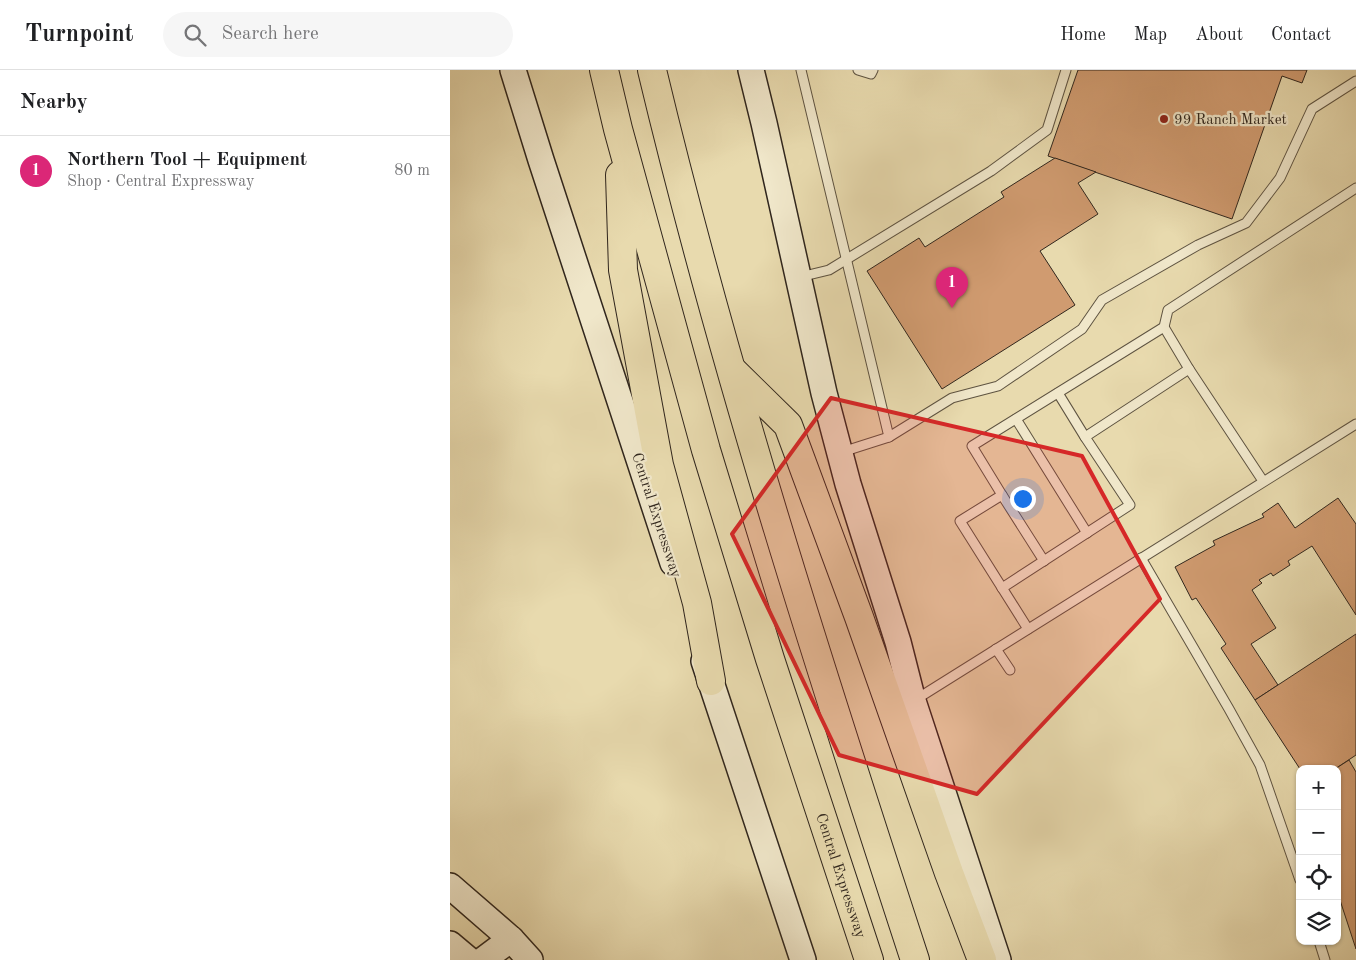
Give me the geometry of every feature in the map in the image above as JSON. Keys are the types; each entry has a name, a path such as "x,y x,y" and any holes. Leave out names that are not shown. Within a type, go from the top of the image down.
{"highway":[{"name":"Central Expressway","path":"604,70 618,129 706,450 773,668 869,960"},
{"path":"652,70 677,171 731,369 785,556 822,676 915,960"},
{"path":"618,129 623,270 659,465 697,603 711,681"},
{"path":"731,369 788,425 982,960"}],"main road":[{"name":"Central Expressway","path":"513,70 803,960"},
{"path":"751,70 824,392 848,484 898,642 913,701 998,960"},
{"path":"450,886 511,939 530,960"},
{"path":"483,960 511,939"},
{"path":"450,944 469,960"}],"lane":[{"path":"801,70 889,437"},
{"path":"858,70 871,74 873,70"},
{"path":"799,277 829,270 846,260 991,171 1047,130 1066,70"},
{"path":"840,453 889,437 952,398 998,386 1082,329 1102,300 1198,244 1246,223 1280,178 1312,109 1356,81"},
{"path":"1263,481 1164,328 1168,310 1356,188"},
{"path":"1044,561 972,446 1164,328"},
{"path":"1085,437 1189,369"},
{"path":"1002,588 1130,506 1058,393"},
{"path":"1016,418 1087,533"},
{"path":"913,701 1356,424"},
{"path":"1002,495 960,521 1028,629"},
{"path":"1141,558 1230,709 1260,764 1296,868"},
{"path":"996,649 1010,670"},
{"path":"988,930 1005,960"},
{"path":"1320,945 1325,960"}],"highlighted area":[{"path":"831,398 1082,456 1160,599 977,794 839,755 732,534"}],"building":[{"name":"99 Ranch Market","path":"1078,70 1307,70 1302,83 1282,76 1232,219 1048,156"},
{"path":"1055,158 1096,172 1078,183 1098,214 1040,251 1075,305 942,389 867,271 919,238 925,247 1004,197 1001,192"},
{"path":"1338,498 1356,524 1356,615 1312,546 1288,561 1290,565 1273,576 1271,573 1259,580 1262,583 1252,590 1276,628 1251,644 1278,685 1255,700 1221,648 1226,644 1196,598 1192,600 1175,567 1215,545 1213,541 1264,517 1262,514 1278,503 1295,528"},
{"path":"1356,634 1356,755 1341,765 1297,765 1255,700"},
{"path":"1349,760 1356,772 1356,949 1341,903 1341,765"}],"place":[{"name":"99 Ranch Market","path":"1164,119"},
{"name":"Northern Tool + Equipment","path":"952,308"}]}
